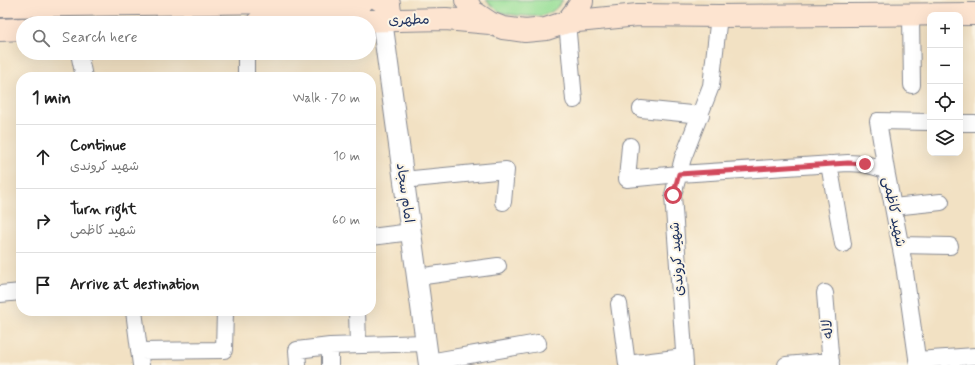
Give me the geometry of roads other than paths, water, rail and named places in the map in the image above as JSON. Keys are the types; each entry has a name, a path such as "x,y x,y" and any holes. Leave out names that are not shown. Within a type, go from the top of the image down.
{"main road":[{"path":"0,6 193,1 284,2 364,0"},
{"path":"466,0 472,11 490,23 503,28 525,31 546,29 567,22 638,15 719,16 975,14"},
{"path":"567,22 582,0"},
{"name":"مطهری","path":"324,16 381,10 446,19 490,23"},
{"path":"0,30 16,29"}],"street":[{"name":"امام سجاد","path":"381,10 429,364"},
{"path":"911,15 912,84"},
{"name":"شهید کروندی","path":"684,361 673,195 683,158 711,86 719,16"},
{"path":"567,22 574,100"},
{"path":"80,60 83,72"},
{"path":"246,60 246,72"},
{"path":"641,109 701,115"},
{"path":"886,170 878,121 927,122"},
{"path":"963,123 975,123"},
{"name":"شهید کاظمی","path":"630,146 626,179 829,164 865,164 886,170 904,265 918,363"},
{"path":"829,164 843,244"},
{"path":"404,180 506,170 503,202"},
{"path":"893,207 941,202"},
{"path":"376,237 410,232"},
{"path":"900,245 950,246"},
{"path":"417,277 498,266"},
{"path":"0,294 16,292"},
{"name":"لاله","path":"825,294 831,363"},
{"path":"619,304 628,364 684,361"},
{"path":"135,316 140,358 224,350 225,316"},
{"path":"357,316 358,345"},
{"path":"298,365 297,350 330,346 426,343"},
{"path":"429,364 491,358 538,343"},
{"path":"330,346 330,365"},
{"path":"918,363 975,356"},
{"path":"786,365 831,363"}]}
